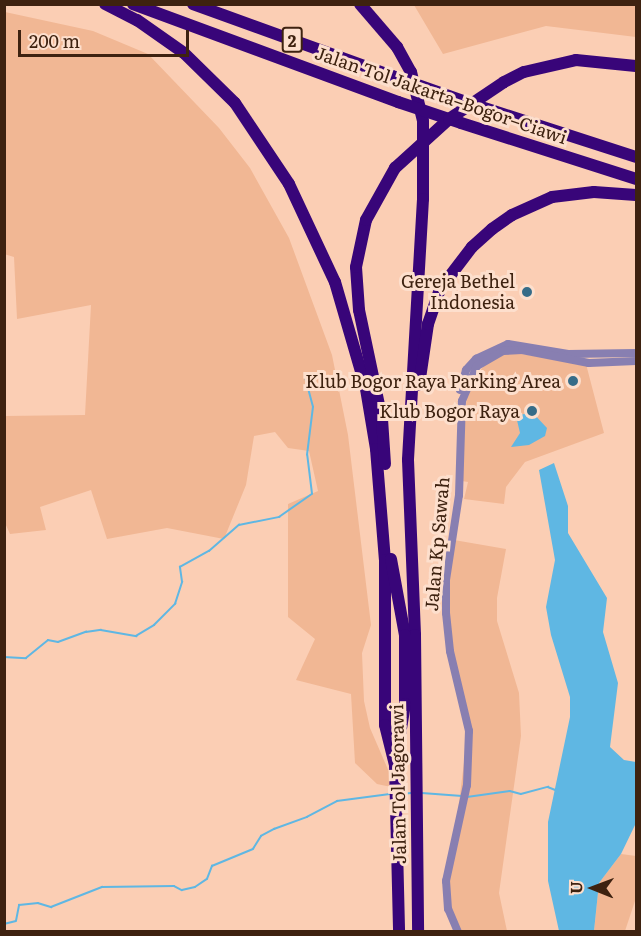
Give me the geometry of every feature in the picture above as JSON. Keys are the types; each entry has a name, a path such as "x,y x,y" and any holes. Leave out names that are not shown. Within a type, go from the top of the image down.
{"highway":[{"path":"105,4 137,20 184,53 235,103 289,184 335,282 366,389 376,449 386,560 385,725 395,765"},
{"name":"Jalan Tol Jakarta–Bogor–Ciawi","path":"133,4 398,102 636,179"},
{"name":"Jalan Tol Jakarta–Bogor–Ciawi","path":"193,4 472,104 636,157"},
{"path":"360,4 397,47 411,72 423,121 423,188 408,459 415,635"},
{"path":"395,765 405,704 405,635 387,530 382,419 359,310 356,267 366,220 395,168 449,118 504,82 524,72 576,60 636,66"},
{"path":"415,635 419,379 428,324 441,289 472,247 492,229 528,207 569,194 608,192 636,195"},
{"name":"Jalan Tol Jagorawi","path":"415,635 415,815 418,932"},
{"name":"Jalan Tol Jagorawi","path":"395,765 399,932"}],"street":[{"name":"Jalan Kp Sawah","path":"458,932 446,890 447,866 467,788 469,731 450,651 446,613 446,580 459,495 461,405 458,396 466,370 496,347 524,345 568,354 636,353"},
{"path":"461,405 477,366 503,351 522,350 589,363 636,361"}],"shaded area":[{"path":"414,5 636,5 636,37 546,26 443,54"},
{"path":"5,12 93,31 148,54 219,128 250,168 289,238 332,355 348,435 371,625 362,653 364,701 370,728 396,788 377,784 355,763 351,694 296,680 315,639 288,617 288,504 318,491 309,451 288,448 275,432 254,436 246,485 224,539 167,528 107,539 91,490 40,507 46,530 10,534 5,523 5,416 85,415 91,305 17,319 14,257 4,254"},
{"name":"Klub Bogor Raya","path":"509,352 586,364 604,433 525,462 506,487 504,504 464,499 468,482 462,481 467,390 487,361"},
{"path":"454,540 506,549 497,598 497,621 519,693 521,736 499,893 507,931 458,931 447,900 468,730 446,613"},
{"path":"621,854 636,856 636,898 625,931 594,932 599,883"}],"water":[{"path":"532,412 547,428 545,436 529,445 511,447 520,433 516,416"},
{"path":"554,463 568,506 568,533 607,598 603,632 618,683 610,747 624,760 636,762 636,823 621,854 599,883 594,931 559,931 548,881 548,822 570,717 570,697 551,635 546,607 555,560 539,470"}],"waterway":[{"path":"4,657 26,658 48,640 58,642 86,632 101,630 136,636 154,625 175,604 182,582 180,567 209,551 239,525 279,517 312,494 307,455 313,407 306,380"},
{"path":"467,797 510,791 521,794 548,787 558,791"},
{"path":"401,794 411,793"},
{"path":"422,793 462,796"},
{"path":"4,924 16,921 19,905 38,903 51,907 102,887 174,886 182,890 195,887 207,879 212,866 253,849 261,836 274,829 307,817 337,801 390,794"}],"place":[{"name":"Gereja Bethel Indonesia","path":"527,292"},
{"name":"Klub Bogor Raya Parking Area","path":"573,381"},
{"name":"Klub Bogor Raya","path":"532,411"}]}
